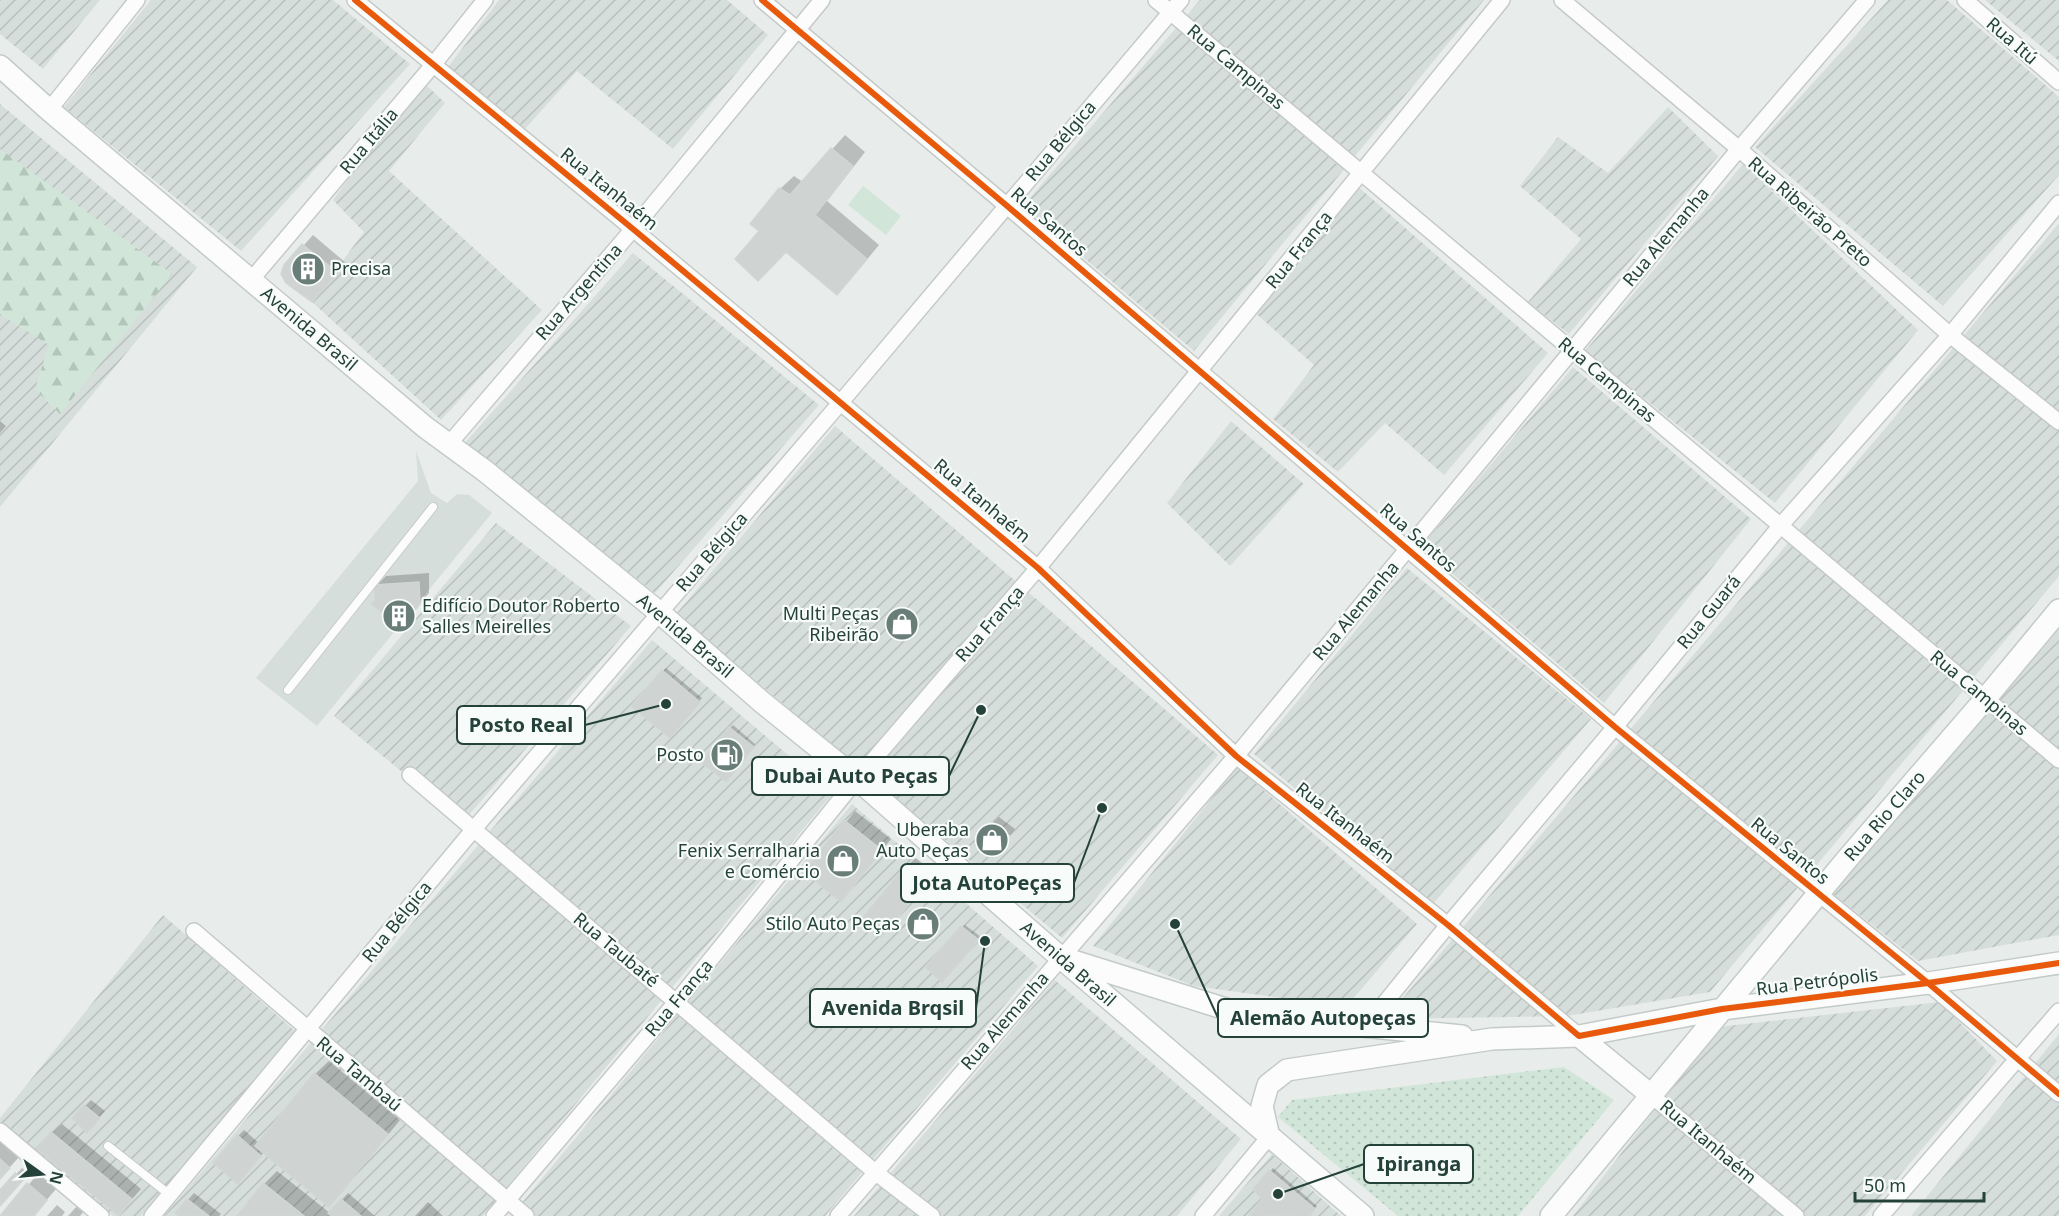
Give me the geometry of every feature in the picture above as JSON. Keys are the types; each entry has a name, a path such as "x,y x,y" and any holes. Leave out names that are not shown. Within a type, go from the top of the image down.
{"main road":[{"name":"Avenida Brasil","path":"0,66 49,110 425,427 485,471 660,613 763,703 857,779 1060,957 1363,1216"},
{"name":"Rua Rio Claro","path":"1551,1216 1818,894 2059,610"},
{"name":"Rua Petrópolis","path":"1060,957 1229,1010 1492,1039"},
{"name":"Rua Petrópolis","path":"1269,1137 1262,1106 1268,1085 1287,1070 1492,1039 1579,1036 1722,1010 2059,963"},
{"name":"Rua Itanhaém","path":"1579,1036 1652,1096"}],"street":[{"path":"49,110 137,0"},
{"name":"Rua Itanhaém","path":"355,0 1038,568 1236,756 1448,925 1579,1036"},
{"name":"Rua Itália","path":"251,280 434,65 485,0"},
{"name":"Rua Santos","path":"762,0 1006,205 1615,727 1928,983 2059,1094"},
{"name":"Rua Argentina","path":"448,444 633,229 822,0"},
{"name":"Rua Campinas","path":"1156,0 2059,759"},
{"name":"Rua Bélgica","path":"152,1216 473,830 841,402 1181,0"},
{"name":"Rua França","path":"495,1216 677,1001 857,779 1038,568 1502,0"},
{"name":"Rua Ribeirão Preto","path":"1562,0 1739,149 1950,335 2059,422"},
{"name":"Rua Alemanha","path":"838,1216 1236,756 1739,149 1868,0"},
{"name":"Rua Itú","path":"1965,0 2059,82"},
{"name":"Rua Guará","path":"1366,1026 1781,525 1950,335 2059,203"},
{"name":"Rua Taubaté","path":"411,775 875,1172 932,1216"},
{"name":"Rua Tambaú","path":"194,931 526,1216"},
{"path":"1881,1216 2059,1011"},
{"name":"Rua Itanhaém","path":"1652,1096 1796,1216"},
{"path":"0,1131 101,1216"},
{"path":"1203,1216 1269,1137"}],"lane":[{"path":"288,690 433,507"},
{"path":"108,1146 170,1195"}],"shaded area":[{"path":"0,0 100,0 43,69 0,34"},
{"path":"151,0 333,0 410,64 241,251 64,107"},
{"path":"499,0 727,0 768,35 673,149 577,71 524,130 448,67"},
{"path":"1200,0 1484,0 1194,351 1023,206"},
{"path":"1888,0 1947,0 2059,97 2059,175 1943,306 1755,147"},
{"path":"1985,0 2059,0 2059,61"},
{"path":"421,80 445,103 389,171 542,310 441,420 312,302 364,232 333,200"},
{"path":"0,104 197,267 0,507"},
{"path":"1668,107 1718,156 1569,334 1528,302 1581,239 1520,186 1558,137 1608,173"},
{"path":"1743,164 1918,330 1775,503 1585,351"},
{"path":"1354,183 1548,353 1444,475 1385,423 1338,472 1273,419 1314,365 1251,309"},
{"path":"2059,223 2059,576 1710,992 1567,1016 1385,1019"},
{"path":"633,253 819,405 655,593 464,444"},
{"path":"1573,367 1751,519 1604,703 1421,547"},
{"path":"1231,421 1304,484 1230,566 1167,503"},
{"path":"835,426 1218,755 1062,938 676,614"},
{"path":"416,451 431,493 447,503 457,494 469,495 492,513 317,726 256,678 418,481"},
{"path":"496,523 631,626 463,822 334,716"},
{"path":"1407,568 1591,719 1433,904 1254,754"},
{"path":"2059,624 2059,935 1918,961 1832,893"},
{"path":"652,640 833,793 483,1216 164,1216"},
{"path":"1237,767 1417,924 1346,1007 1194,986 1093,946"},
{"path":"852,804 1038,966 825,1216 511,1216"},
{"path":"163,915 296,1032 141,1216 113,1216 0,1121 0,1118"},
{"path":"1055,980 1241,1139 1177,1216 854,1216"},
{"path":"1940,1002 1997,1061 1865,1216 1573,1216 1718,1027"},
{"path":"2059,1034 2059,1216 1911,1216"},
{"path":"1272,1154 1341,1216 1219,1216"}],"green space":[{"path":"0,149 172,274 60,414 35,389 49,345 0,314"},
{"path":"863,186 901,216 886,235 848,205"},
{"path":"1564,1067 1614,1100 1518,1216 1398,1216 1278,1117 1292,1100"}],"building":[{"path":"831,148 853,166 815,215 867,259 837,295 786,252 758,281 735,259 759,231 750,224 779,188 790,195"},
{"name":"Precisa","path":"302,244 338,273 312,302 286,283 281,274 284,265"},
{"name":"Edifício Doutor Roberto Salles Meirelles","path":"419,582 420,604 402,627 371,604 375,600 374,585"},
{"path":"662,670 700,702 670,738 631,706"},
{"name":"Posto","path":"729,727 754,747 726,782 701,762"},
{"name":"Fenix Serralharia e Comércio","path":"844,820 882,850 841,902 804,872"},
{"name":"Uberaba Auto Peças","path":"992,822 1010,836 992,858 975,845"},
{"path":"905,866 926,884 881,937 861,920"},
{"path":"961,926 979,940 942,982 925,967"},
{"path":"314,1073 388,1134 329,1207 255,1146"},
{"path":"84,1105 100,1118 87,1133 72,1118"},
{"path":"51,1132 132,1199 119,1216 37,1149"},
{"path":"237,1135 261,1156 238,1184 213,1163"},
{"path":"0,1159 10,1168 0,1179"},
{"path":"1269,1170 1315,1209 1310,1216 1249,1215 1262,1199 1253,1189"},
{"path":"15,1173 23,1180 0,1206 0,1190"},
{"path":"27,1183 47,1200 34,1216 0,1216"},
{"path":"263,1183 304,1216 237,1216"},
{"path":"187,1199 209,1216 179,1216 175,1213"},
{"path":"341,1199 361,1216 331,1216 328,1213"}],"cycle path":[{"path":"355,0 1038,568 1236,756 1448,925 1579,1036 1722,1009 1928,983 2059,963"},
{"path":"762,0 1006,205 1615,727 1928,983 2059,1094"}],"place":[{"name":"Precisa","path":"308,269"},
{"name":"Edifício Doutor Roberto Salles Meirelles","path":"399,616"},
{"name":"Multi Peças Ribeirão","path":"902,624"},
{"name":"Posto Real","path":"666,704"},
{"name":"Dubai Auto Peças","path":"981,710"},
{"name":"Posto","path":"727,755"},
{"name":"Jota AutoPeças","path":"1102,808"},
{"name":"Uberaba Auto Peças","path":"992,840"},
{"name":"Fenix Serralharia e Comércio","path":"843,861"},
{"name":"Stilo Auto Peças","path":"923,924"},
{"name":"Alemão Autopeças","path":"1175,924"},
{"name":"Avenida Brqsil","path":"985,941"},
{"name":"Ipiranga","path":"1278,1194"}]}
